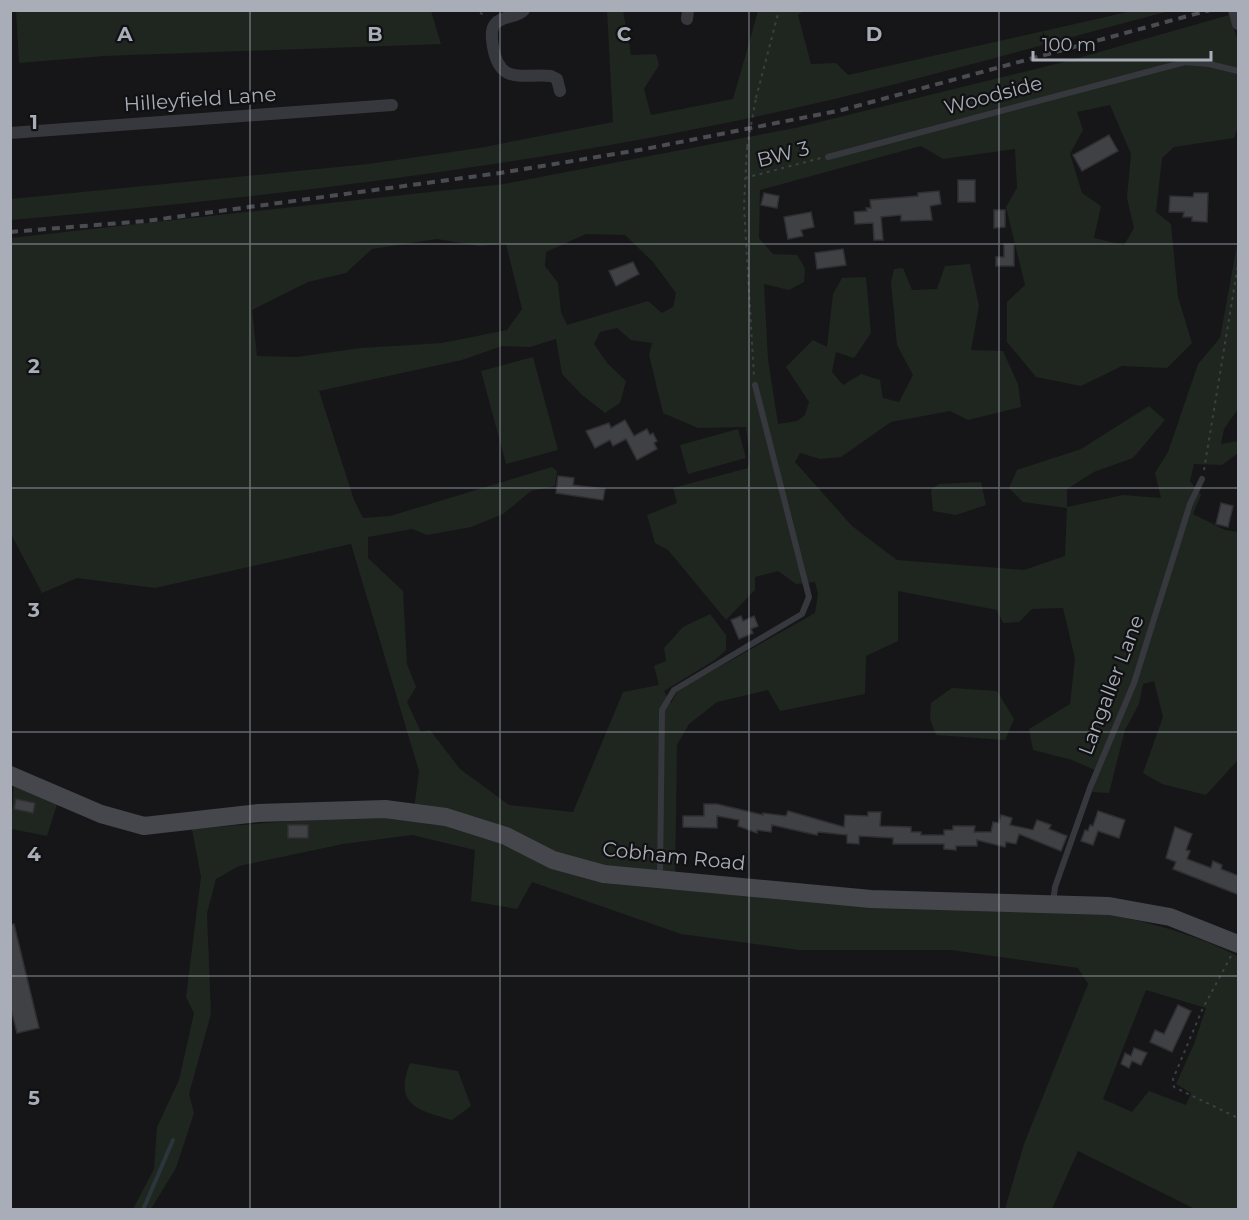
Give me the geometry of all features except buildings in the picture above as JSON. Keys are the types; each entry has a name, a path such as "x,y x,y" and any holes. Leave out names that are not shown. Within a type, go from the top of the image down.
{"street":[{"path":"524,10 519,15 500,20 495,24 492,31 495,55 508,75 551,76 557,79 560,92"},
{"name":"Hilleyfield Lane","path":"10,133 392,105"},
{"name":"Cobham Road","path":"10,775 101,814 144,826 258,813 385,809 446,817 506,836 553,860 604,874 871,899 1053,903 1139,910 1188,922 1238,943"}],"lane":[{"name":"Woodside","path":"828,157 1185,62 1209,64 1239,71"},
{"path":"660,879 662,710 674,690 802,614 809,597 755,386"},
{"name":"Langaller Lane","path":"1053,903 1055,887 1090,788 1134,683 1190,504 1202,479"}],"path":[{"path":"755,386 744,206 745,178 747,147 756,98 779,10"},
{"name":"BW 3","path":"745,178 828,157"},
{"path":"1202,479 1239,265"},
{"path":"1238,943 1202,1010 1173,1079 1174,1087 1239,1118"}],"shaded area":[{"path":"16,11 431,11 441,44 104,56 19,63"},
{"path":"607,11 623,11 631,55 656,54 659,65 644,89 651,115 733,99 758,11 803,11 798,15 811,64 836,63 848,75 1132,11 1169,11 823,102 679,132 489,165 298,191 11,220 11,199 368,164 479,148 613,122"},
{"path":"1229,15 1238,40 1238,127 1234,138 1174,147 1162,158 1156,212 1171,224 1178,297 1192,343 1167,368 1122,366 1081,386 1036,377 1007,342 1007,302 1025,285 1006,207 1017,188 1015,149 943,159 921,146 760,190 759,238 773,254 797,255 805,268 804,282 789,290 764,284 768,359 778,424 797,421 805,415 809,402 786,367 813,340 827,347 833,294 842,278 866,277 871,333 854,358 836,352 832,372 843,385 861,374 880,380 883,398 899,402 913,375 897,345 891,282 894,269 903,268 912,290 937,289 945,266 970,264 979,306 971,350 1003,351 1018,384 1021,407 968,420 950,411 891,422 841,457 820,459 800,453 795,462 852,526 897,560 1024,570 1065,556 1067,508 1023,502 1009,488 1017,470 1081,449 1149,406 1165,420 1133,458 1094,472 1067,489 1067,507 1123,495 1161,498 1155,473 1168,452 1198,364 1220,338 1238,239 1238,409 1224,429 1221,444 1238,441 1238,453 1222,465 1194,464 1190,481 1201,495 1193,514 1225,530 1238,532 1238,760 1206,795 1162,784 1143,773 1163,717 1154,681 1143,684 1139,704 1125,730 1109,793 1092,792 1099,772 1072,760 1033,750 1029,729 1070,704 1075,659 1063,608 1032,609 1019,622 1003,623 997,610 898,591 898,641 866,656 865,694 780,711 768,690 717,702 689,724 677,745 675,885 1048,907 1125,918 1163,927 1200,939 1238,956 1238,1209 1195,1209 1078,1151 1052,1209 1005,1209 1024,1144 1088,984 1078,968 951,950 799,950 681,934 532,882 517,909 471,901 475,850 412,835 343,844 239,866 216,879 207,913 211,1014 189,1094 194,1113 176,1168 151,1209 133,1209 154,1169 157,1127 179,1080 194,1013 186,997 201,877 192,829 341,817 413,817 419,771 351,544 155,588 77,578 42,593 11,534 10,238 504,184 795,128 1064,62","holes":["1110,105 1131,154 1127,198 1134,228 1124,245 1094,238 1101,206 1082,193 1070,154 1083,130 1077,112","586,234 625,235 653,262 676,293 673,307 662,313 648,301 567,325 561,312 558,283 545,266 546,252","437,239 479,246 506,244 522,309 507,330 442,343 360,348 297,357 257,356 252,310 308,282 346,273 372,249","617,328 631,340 652,343 649,355 663,413 698,428 746,427 750,458 748,468 673,488 677,503 647,515 655,543 668,550 726,620 755,590 755,577 778,571 796,584 815,582 818,594 815,613 678,690 671,703 664,691 715,660 726,650 726,635 710,614 683,627 664,648 666,661 654,666 659,685 623,692 573,812 509,805 460,769 430,730 421,732 407,702 416,687 407,664 403,591 368,558 368,537 412,529 427,535 471,527 503,514 531,491 555,486 557,471 552,467 390,516 363,518 354,500 319,391 462,360 502,346 530,347 556,339 562,374 581,394 605,413 620,403 626,381 608,364 594,344 600,332","1146,990 1206,1008 1194,1044 1176,1084 1191,1093 1186,1105 1149,1091 1132,1112 1103,1099"]},
{"path":"533,357 558,450 506,464 481,371"},
{"path":"738,429 746,458 688,474 680,445"},
{"path":"981,482 986,505 956,515 933,511 931,490 939,484"},
{"path":"952,688 997,691 1014,719 1005,740 936,735 930,719 931,703"},
{"path":"14,782 58,801 47,836 11,829"},
{"path":"410,1063 458,1071 471,1106 452,1120 419,1108 407,1096 405,1088"}],"waterway":[{"path":"143,1210 173,1140"}],"railway":[{"path":"10,232 146,221 500,173 645,149 842,110 1210,10"}]}
